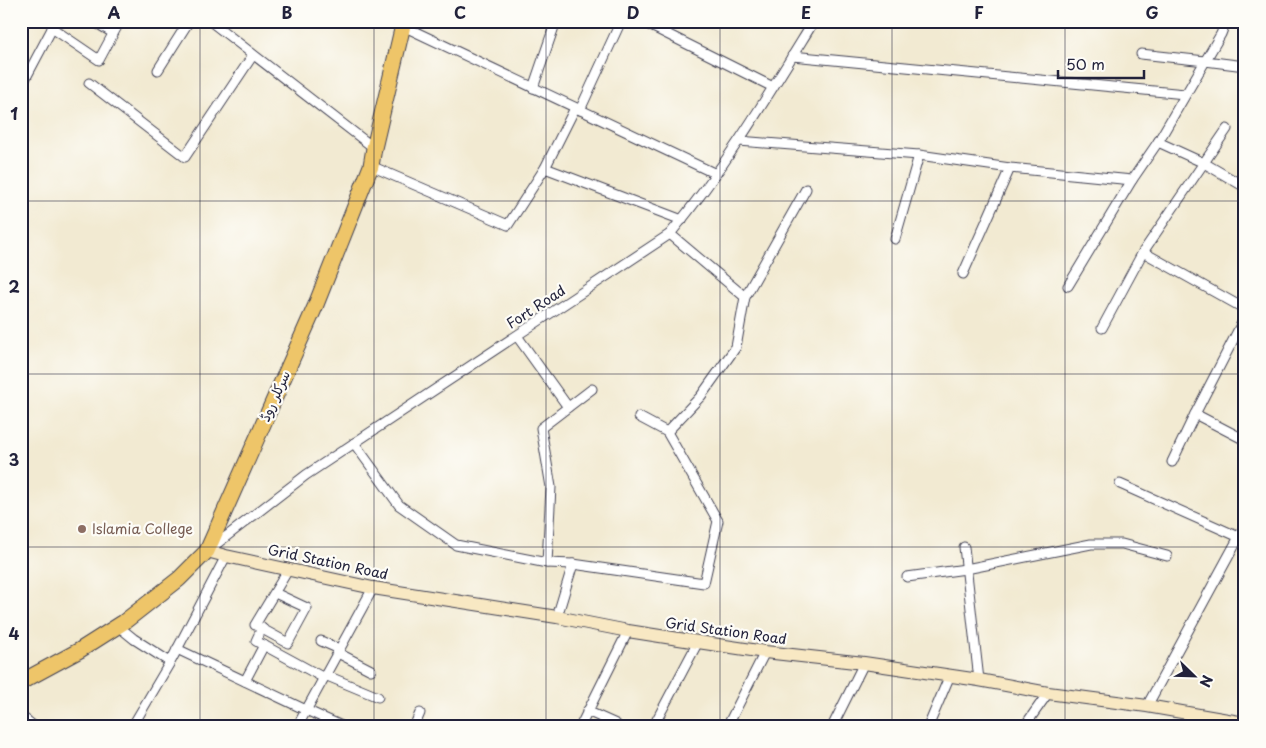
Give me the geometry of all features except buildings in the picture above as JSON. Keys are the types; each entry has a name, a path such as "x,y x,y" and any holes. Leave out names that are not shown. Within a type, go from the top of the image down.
{"main road":[{"name":"سرکلر روڈ","path":"21,682 80,650 118,626 179,580 206,551 315,307 371,166 403,24"},
{"name":"Grid Station Road","path":"206,551 373,588 557,616 628,631 766,652 950,675 1048,692 1147,706 1242,724"}],"street":[{"path":"93,21 113,33"},
{"path":"21,87 54,25 99,60 120,21"},
{"path":"158,70 189,21"},
{"path":"210,21 374,148"},
{"path":"533,88 556,21"},
{"path":"371,166 508,225 545,168 621,21"},
{"path":"641,21 773,87"},
{"name":"Fort Road","path":"206,551 306,475 670,234 739,141 814,21"},
{"path":"1068,286 1132,180 1158,142 1221,34 1226,21"},
{"path":"403,24 533,88 716,174"},
{"path":"88,82 185,157 253,54"},
{"path":"1141,54 1245,66"},
{"path":"792,56 1185,94"},
{"path":"1102,328 1143,252 1227,129"},
{"path":"739,141 919,155 1010,168 1132,180"},
{"path":"1158,142 1204,163 1245,186"},
{"path":"895,239 919,155"},
{"path":"545,168 682,220"},
{"path":"963,274 1010,168"},
{"path":"667,432 701,396 736,347 745,297 806,189"},
{"path":"670,234 745,297"},
{"path":"1143,252 1245,309"},
{"path":"1172,462 1245,317"},
{"path":"517,336 568,407"},
{"path":"547,563 551,487 541,428 592,389"},
{"path":"1195,414 1245,440"},
{"path":"354,443 399,505 456,545 547,563 572,564 704,583 718,521 667,432 640,417"},
{"path":"1120,484 1242,537"},
{"path":"1147,706 1242,537 1245,526"},
{"path":"907,576 966,569 1091,544 1122,544 1167,556"},
{"path":"964,547 979,680"},
{"path":"132,727 170,662 226,556"},
{"path":"557,616 572,564"},
{"path":"275,593 307,608 288,643 256,625 288,570"},
{"path":"297,727 373,588"},
{"path":"118,626 134,640 170,662"},
{"path":"262,628 256,640 264,646 325,676 378,697"},
{"path":"580,727 628,631"},
{"path":"321,640 372,670"},
{"path":"652,727 698,642"},
{"path":"245,681 264,646"},
{"path":"177,649 344,727"},
{"path":"727,727 766,652"},
{"path":"832,727 864,663"},
{"path":"928,727 950,675"},
{"path":"1024,727 1048,692"},
{"path":"587,711 616,724"},
{"path":"414,727 420,714"},
{"path":"21,716 34,727"}],"place":[{"name":"Islamia College","path":"82,529"}]}
